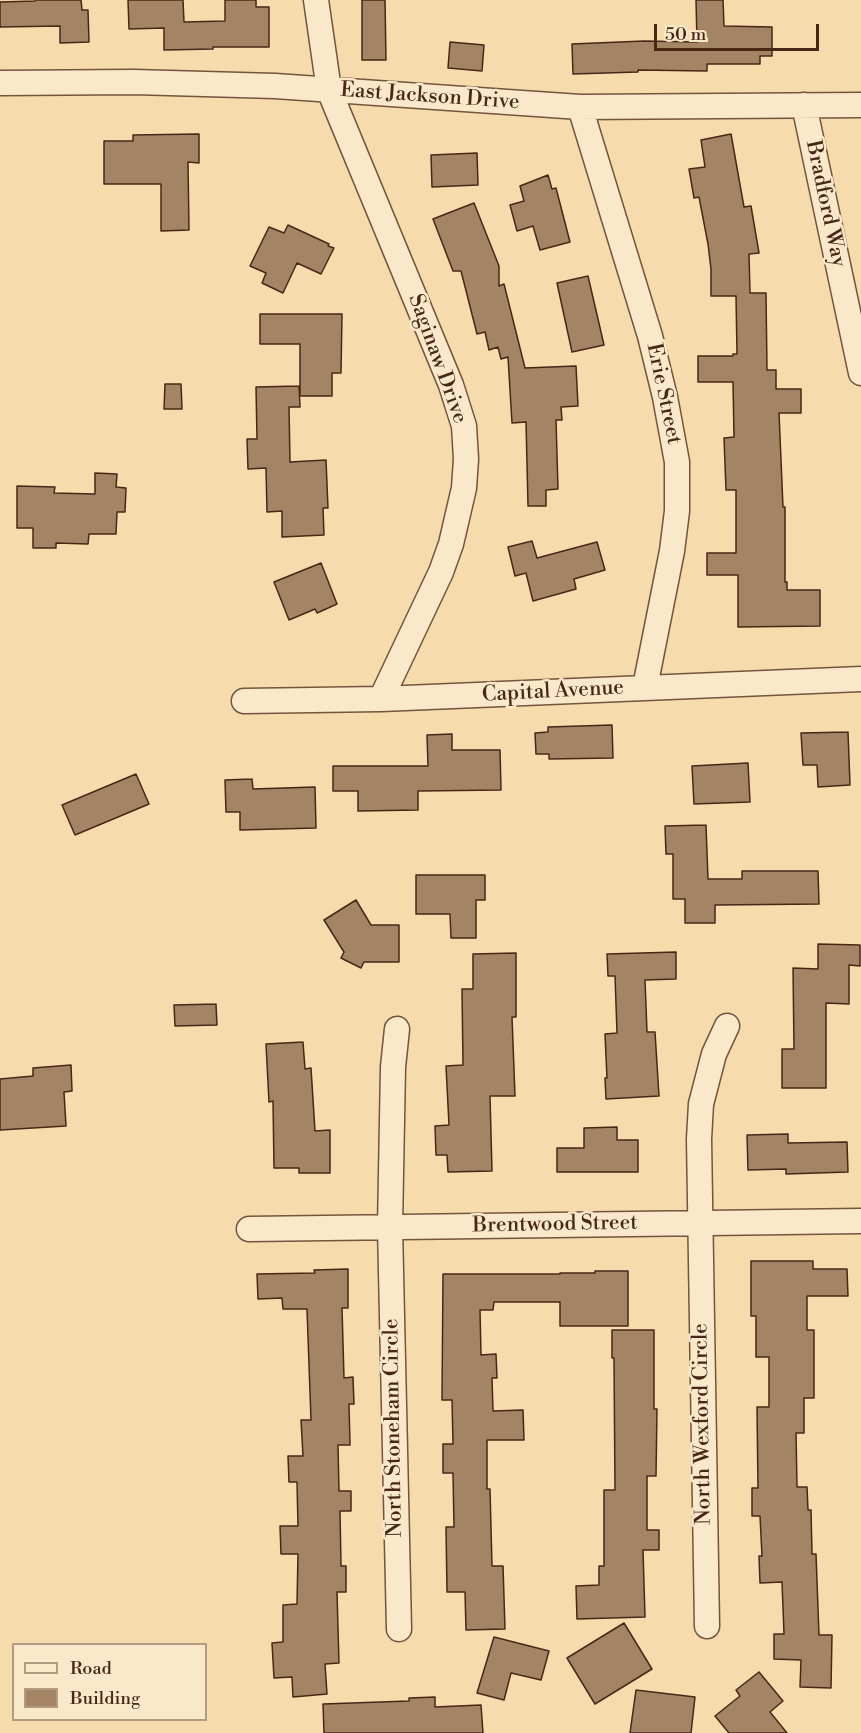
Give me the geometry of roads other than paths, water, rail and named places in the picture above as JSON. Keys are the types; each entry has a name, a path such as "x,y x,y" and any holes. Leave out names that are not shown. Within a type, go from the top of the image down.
{"street":[{"name":"Saginaw Drive","path":"316,0 329,90 451,385 464,426 466,459 464,488 451,544 441,572 381,699"},
{"name":"East Jackson Drive","path":"0,82 135,82 275,86 580,107 861,105"},
{"name":"Bradford Way","path":"804,105 861,373"},
{"name":"Erie Street","path":"580,107 650,336 665,397 677,462 677,511 672,551 645,687"},
{"name":"Capital Avenue","path":"244,701 381,699 861,679"},
{"name":"North Wexford Circle","path":"707,1626 699,1139 701,1104 714,1054 727,1026"},
{"name":"North Stoneham Circle","path":"397,1029 393,1067 390,1227 399,1629"},
{"name":"Brentwood Street","path":"249,1229 861,1221"}]}
